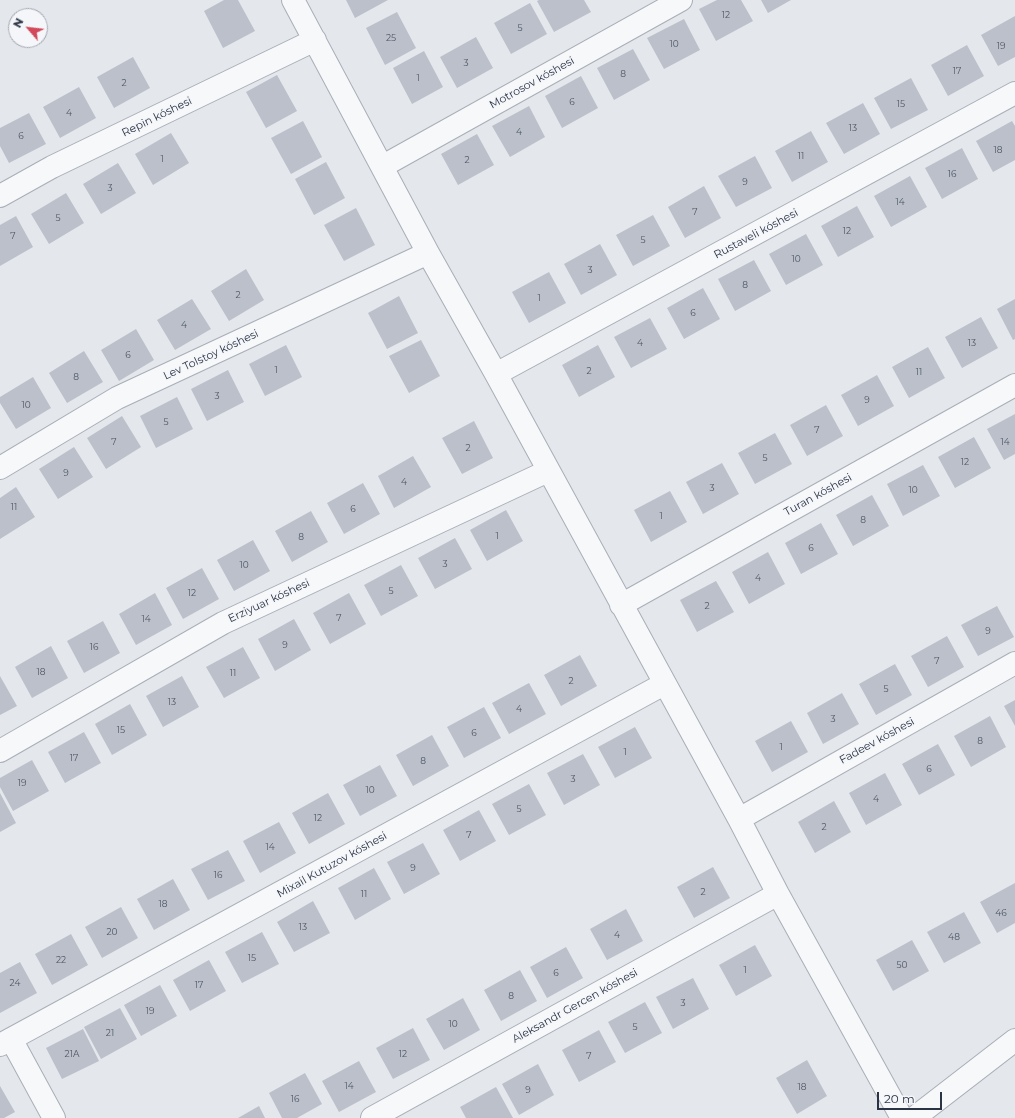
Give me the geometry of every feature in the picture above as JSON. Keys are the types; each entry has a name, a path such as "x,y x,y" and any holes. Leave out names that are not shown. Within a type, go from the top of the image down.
{"street":[{"path":"293,0 383,166 428,253 496,374 739,819 778,894 902,1118"},
{"name":"Motrosov kóshesi","path":"383,166 681,0"},
{"name":"Repin kóshesi","path":"0,196 52,167 315,40"},
{"name":"Rustaveli kóshesi","path":"496,374 1015,94"},
{"name":"Lev Tolstoy kóshesi","path":"0,468 117,398 428,253"},
{"name":"Turan kóshesi","path":"621,605 1015,385"},
{"name":"Erziyuar kóshesi","path":"0,751 223,623 548,471"},
{"name":"Fadeev kóshesi","path":"739,819 1015,663"},
{"name":"Mixail Kutuzov kóshesi","path":"5,1042 664,684"},
{"name":"Aleksandr Gercen kóshesi","path":"372,1118 778,894"},
{"path":"914,1118 1015,1040"},
{"path":"5,1042 54,1118"}],"building":[{"path":"224,0 238,0 255,31 223,48 204,11"},
{"path":"346,0 388,0 355,18"},
{"path":"584,0 591,12 554,32 537,1"},
{"path":"717,0 741,0 753,21 716,41 699,9"},
{"path":"761,0 791,0 768,13"},
{"path":"530,3 547,34 511,54 494,23"},
{"path":"397,12 416,48 385,65 366,28"},
{"path":"1015,16 1015,57 998,66 981,35"},
{"path":"684,19 700,50 664,69 647,38"},
{"path":"476,37 493,68 457,88 440,57"},
{"path":"967,45 984,76 948,96 931,65"},
{"path":"633,49 650,80 614,100 597,68"},
{"path":"424,51 443,87 412,104 393,68"},
{"path":"133,57 150,88 114,108 97,77"},
{"path":"277,75 297,111 266,128 246,92"},
{"path":"581,76 598,108 562,128 545,96"},
{"path":"911,78 928,110 891,129 874,98"},
{"path":"79,87 96,118 60,138 43,107"},
{"path":"863,103 880,134 844,154 826,123"},
{"path":"529,106 545,137 510,157 492,126"},
{"path":"29,113 46,144 9,163 0,146 0,128"},
{"path":"303,121 322,157 291,174 271,138"},
{"path":"1012,121 1015,126 1015,160 993,172 976,141"},
{"path":"811,131 828,162 792,182 775,151"},
{"path":"171,133 189,163 153,185 135,154"},
{"path":"477,134 494,165 458,185 441,154"},
{"path":"962,148 978,179 942,199 925,168"},
{"path":"755,156 772,188 736,207 718,176"},
{"path":"326,162 345,198 314,215 295,179"},
{"path":"118,163 136,193 101,214 83,184"},
{"path":"910,176 927,207 891,227 874,196"},
{"path":"704,186 721,218 685,238 668,207"},
{"path":"66,193 84,223 49,244 31,214"},
{"path":"857,206 874,237 838,257 821,226"},
{"path":"356,208 375,245 344,261 324,225"},
{"path":"653,215 670,246 633,266 616,235"},
{"path":"16,216 33,247 0,266 0,225"},
{"path":"806,234 823,265 786,285 769,254"},
{"path":"600,244 617,275 581,295 564,264"},
{"path":"754,260 771,291 735,311 718,279"},
{"path":"246,269 264,300 229,321 211,291"},
{"path":"549,272 566,303 529,323 512,292"},
{"path":"703,288 720,319 684,339 667,308"},
{"path":"399,296 418,333 387,349 368,313"},
{"path":"192,299 211,329 175,350 157,320"},
{"path":"1015,299 1015,339 1013,340 997,309"},
{"path":"981,317 998,348 962,368 945,337"},
{"path":"650,318 667,349 631,368 614,337"},
{"path":"136,329 154,360 119,381 101,350"},
{"path":"421,340 440,376 409,393 389,356"},
{"path":"286,345 302,377 265,396 249,364"},
{"path":"598,345 615,377 579,397 562,365"},
{"path":"928,347 945,378 909,398 892,367"},
{"path":"84,351 103,382 67,403 49,373"},
{"path":"228,370 244,402 207,421 191,389"},
{"path":"877,375 894,406 858,426 841,395"},
{"path":"33,377 51,408 16,429 0,403 0,397"},
{"path":"177,397 193,429 156,448 140,416"},
{"path":"826,405 843,436 807,456 790,425"},
{"path":"1015,414 1015,454 1004,460 987,429"},
{"path":"122,416 141,447 106,469 87,438"},
{"path":"474,421 493,458 462,474 442,438"},
{"path":"775,433 792,464 755,484 738,453"},
{"path":"974,437 991,468 955,488 938,457"},
{"path":"74,447 93,477 58,499 39,469"},
{"path":"413,456 431,487 394,508 378,476"},
{"path":"722,463 739,494 703,514 686,482"},
{"path":"923,465 940,496 903,516 887,484"},
{"path":"363,483 380,514 344,534 327,503"},
{"path":"16,487 35,517 0,539 0,498"},
{"path":"670,491 687,522 651,542 634,510"},
{"path":"872,495 889,526 853,546 836,515"},
{"path":"506,510 523,541 487,561 470,530"},
{"path":"311,511 328,542 292,562 275,531"},
{"path":"821,523 838,554 801,574 785,543"},
{"path":"455,538 472,569 435,589 418,558"},
{"path":"253,540 270,571 234,591 217,560"},
{"path":"768,552 785,584 749,604 732,572"},
{"path":"401,565 418,596 381,616 364,585"},
{"path":"202,568 219,599 183,619 166,588"},
{"path":"716,581 734,612 697,632 680,600"},
{"path":"155,593 172,625 136,645 119,614"},
{"path":"349,593 366,624 330,644 313,613"},
{"path":"997,606 1014,637 978,656 961,625"},
{"path":"294,619 311,650 275,671 258,639"},
{"path":"103,621 120,653 84,673 67,641"},
{"path":"947,636 964,667 928,687 911,656"},
{"path":"51,646 68,678 32,698 15,667"},
{"path":"243,647 260,678 224,698 206,667"},
{"path":"580,655 597,686 561,706 544,675"},
{"path":"895,664 912,695 876,715 859,684"},
{"path":"0,676 17,706 0,715"},
{"path":"182,676 199,707 163,727 146,696"},
{"path":"529,683 546,714 509,734 492,703"},
{"path":"842,693 859,724 823,744 807,713"},
{"path":"1015,700 1015,726 1004,706"},
{"path":"130,704 147,735 112,755 95,724"},
{"path":"484,707 501,738 464,758 447,727"},
{"path":"990,716 1006,747 971,767 954,736"},
{"path":"791,721 808,752 772,772 755,741"},
{"path":"635,727 652,758 615,778 598,747"},
{"path":"84,732 101,763 65,783 48,752"},
{"path":"432,735 449,766 413,786 396,755"},
{"path":"938,744 955,775 919,795 902,764"},
{"path":"583,754 600,785 564,805 547,773"},
{"path":"32,760 49,791 13,811 0,787 0,778"},
{"path":"380,765 397,796 360,816 343,785"},
{"path":"885,773 902,805 866,825 849,793"},
{"path":"529,784 546,815 509,835 492,804"},
{"path":"0,793 16,823 0,832"},
{"path":"328,793 345,824 309,844 292,813"},
{"path":"834,801 851,832 815,853 798,822"},
{"path":"479,810 496,841 460,861 443,830"},
{"path":"279,822 296,853 260,873 243,841"},
{"path":"423,843 440,874 404,894 387,862"},
{"path":"228,850 245,881 208,900 191,869"},
{"path":"713,867 730,898 694,918 677,887"},
{"path":"374,868 391,899 355,920 338,888"},
{"path":"173,879 190,910 154,930 137,899"},
{"path":"1015,883 1015,923 997,933 980,902"},
{"path":"313,901 330,933 294,952 277,922"},
{"path":"121,907 138,938 102,958 85,927"},
{"path":"626,909 643,941 607,960 590,929"},
{"path":"964,912 981,943 944,963 927,932"},
{"path":"262,932 279,964 242,983 225,952"},
{"path":"71,934 88,965 52,985 35,954"},
{"path":"912,940 929,971 893,991 876,960"},
{"path":"755,945 772,976 736,996 719,965"},
{"path":"566,947 583,978 547,998 530,967"},
{"path":"209,960 226,991 190,1011 173,980"},
{"path":"20,962 37,993 0,1013 0,973"},
{"path":"520,970 537,1001 501,1021 484,990"},
{"path":"693,978 709,1009 673,1029 656,997"},
{"path":"160,985 177,1016 141,1036 124,1005"},
{"path":"463,998 480,1030 444,1050 426,1019"},
{"path":"645,1002 662,1033 625,1053 608,1022"},
{"path":"120,1008 137,1039 101,1059 84,1027"},
{"path":"413,1028 430,1060 393,1079 376,1048"},
{"path":"83,1029 99,1061 62,1079 46,1048"},
{"path":"599,1030 616,1062 579,1082 562,1050"},
{"path":"807,1060 827,1096 797,1114 776,1078"},
{"path":"359,1061 376,1092 339,1112 322,1081"},
{"path":"538,1064 554,1095 519,1115 502,1084"},
{"path":"305,1073 322,1104 297,1118 282,1118 269,1093"},
{"path":"0,1086 15,1112 4,1118 0,1118"},
{"path":"496,1087 513,1118 466,1118 460,1107"},
{"path":"259,1106 265,1118 238,1118"}]}
